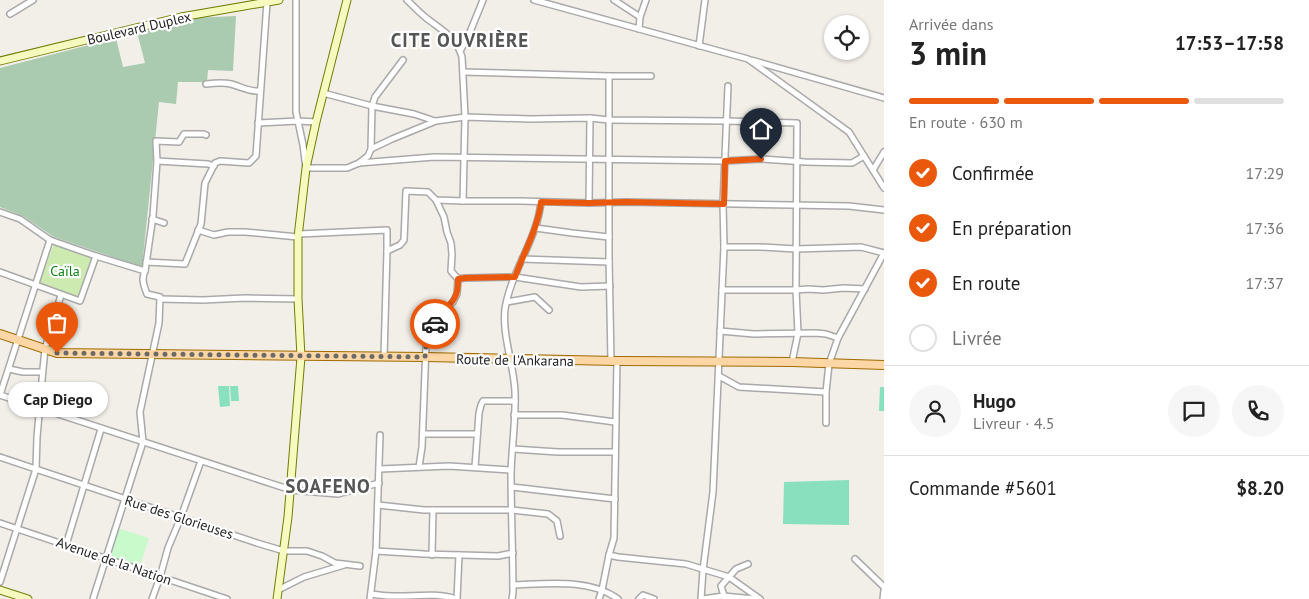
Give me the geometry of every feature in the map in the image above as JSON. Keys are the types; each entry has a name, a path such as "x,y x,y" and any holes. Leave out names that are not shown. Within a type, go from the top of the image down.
{"main road":[{"name":"Boulevard Duplex","path":"0,61 180,18 279,0"},
{"path":"277,599 284,551 301,357 298,299 299,236 306,168 347,0"},
{"name":"Route de l'Ankarana","path":"0,334 57,353 792,362 884,365"},
{"path":"4,594 28,599"}],"street":[{"path":"10,14 33,0"},
{"path":"296,0 296,112 306,168 347,168 359,163 368,156 371,149 372,106 379,91 403,60"},
{"path":"407,0 451,36 460,50 465,117 463,201"},
{"path":"460,50 468,37 482,0"},
{"path":"534,0 884,98"},
{"path":"614,0 640,17"},
{"path":"639,29 640,17 646,0"},
{"path":"698,46 705,0"},
{"path":"146,262 185,264 202,222 205,183 215,162 249,163 256,156 267,2"},
{"path":"748,59 849,132 884,188"},
{"path":"463,72 651,76"},
{"path":"599,599 614,538 615,499 614,361 609,262 610,76"},
{"path":"206,84 232,84 253,92 260,90"},
{"path":"728,86 719,376 713,492 703,570 702,599 755,599"},
{"path":"323,93 372,106 414,114 436,121"},
{"path":"371,149 436,121 465,117 797,123 796,290 798,333 792,362"},
{"path":"589,203 590,118"},
{"path":"258,123 316,122"},
{"path":"206,135 184,134 180,142 156,141 157,160 152,219 143,276 147,294 160,297 160,299 298,299"},
{"path":"873,170 884,152"},
{"path":"359,163 434,157 464,157 725,161 761,159 852,163 864,156"},
{"path":"157,160 214,166"},
{"path":"387,251 400,245 404,240 406,191 428,192 436,200 444,217 451,243 451,271 458,279 457,294 453,302 436,320 426,346 423,434 419,467"},
{"path":"436,200 849,206 884,210"},
{"path":"512,599 511,470 515,392 511,360 506,342 505,311 515,277 536,228 541,202"},
{"path":"0,212 20,219 50,240 145,271"},
{"path":"152,219 164,223"},
{"path":"536,228 609,237"},
{"path":"198,230 214,234 245,232 299,236 387,230 384,357"},
{"path":"50,240 0,395 290,490 338,494 379,483"},
{"path":"724,247 796,249 861,247 884,253 838,338 829,364 826,392 826,423"},
{"path":"0,272 80,301 96,256"},
{"path":"522,259 609,262"},
{"path":"458,279 515,277 581,287 610,286"},
{"path":"722,290 865,289"},
{"path":"0,582 36,469 42,372 46,349 61,294"},
{"path":"507,302 535,297 549,310"},
{"path":"93,599 143,442 140,412 159,323 160,299"},
{"path":"720,331 754,334 826,334 838,338"},
{"path":"9,369 23,372 42,372"},
{"path":"719,376 740,387 826,392"},
{"path":"475,467 480,405 484,401 515,401"},
{"path":"514,415 562,415 615,422"},
{"path":"66,545 101,429"},
{"path":"423,434 477,434"},
{"path":"380,435 376,551 370,596 449,596 457,599 459,555"},
{"path":"513,449 558,452 615,452"},
{"name":"Rue des Glorieuses","path":"0,457 284,551 307,551 335,563 360,566"},
{"path":"152,599 168,548 201,461"},
{"path":"380,469 449,466 511,470"},
{"path":"512,487 615,499"},
{"path":"378,505 433,510 512,510 548,514 557,521 560,536"},
{"path":"432,555 433,510"},
{"name":"Avenue de la Nation","path":"0,523 227,599"},
{"path":"376,551 432,555 498,556 513,553"},
{"path":"609,555 686,564 729,577 760,599"},
{"path":"855,559 884,589 883,599"},
{"path":"725,598 721,586 736,569 748,564"},
{"path":"277,590 304,577 345,565"},
{"path":"513,585 564,583 583,585 602,590 618,599"},
{"path":"639,599 643,595 654,599"}],"green space":[{"path":"236,16 233,71 208,70 207,82 178,82 176,104 159,102 142,267 54,237 23,216 0,207 0,68 116,38 123,67 145,63 137,32 194,18"},
{"name":"Caïla","path":"54,244 92,258 78,299 38,285"},
{"path":"218,386 229,386 230,406 220,407"},
{"path":"230,386 238,386 239,401 231,401"},
{"path":"880,387 884,387 884,411 879,411"},
{"path":"849,480 849,525 783,524 784,482"},
{"path":"117,528 149,538 139,569 107,558"}],"way so far":[{"path":"57,353 425,357 426,346 435,324"}],"place":[{"name":"Cap Diego","path":"57,353"}],"district":[{"name":"CITE OUVRIÈRE","path":"460,40"},
{"name":"SOAFENO","path":"328,486"}],"route":[{"path":"435,324 436,320 453,302 457,294 458,279 515,277 536,228 541,202 724,204 725,161 761,159"}]}
